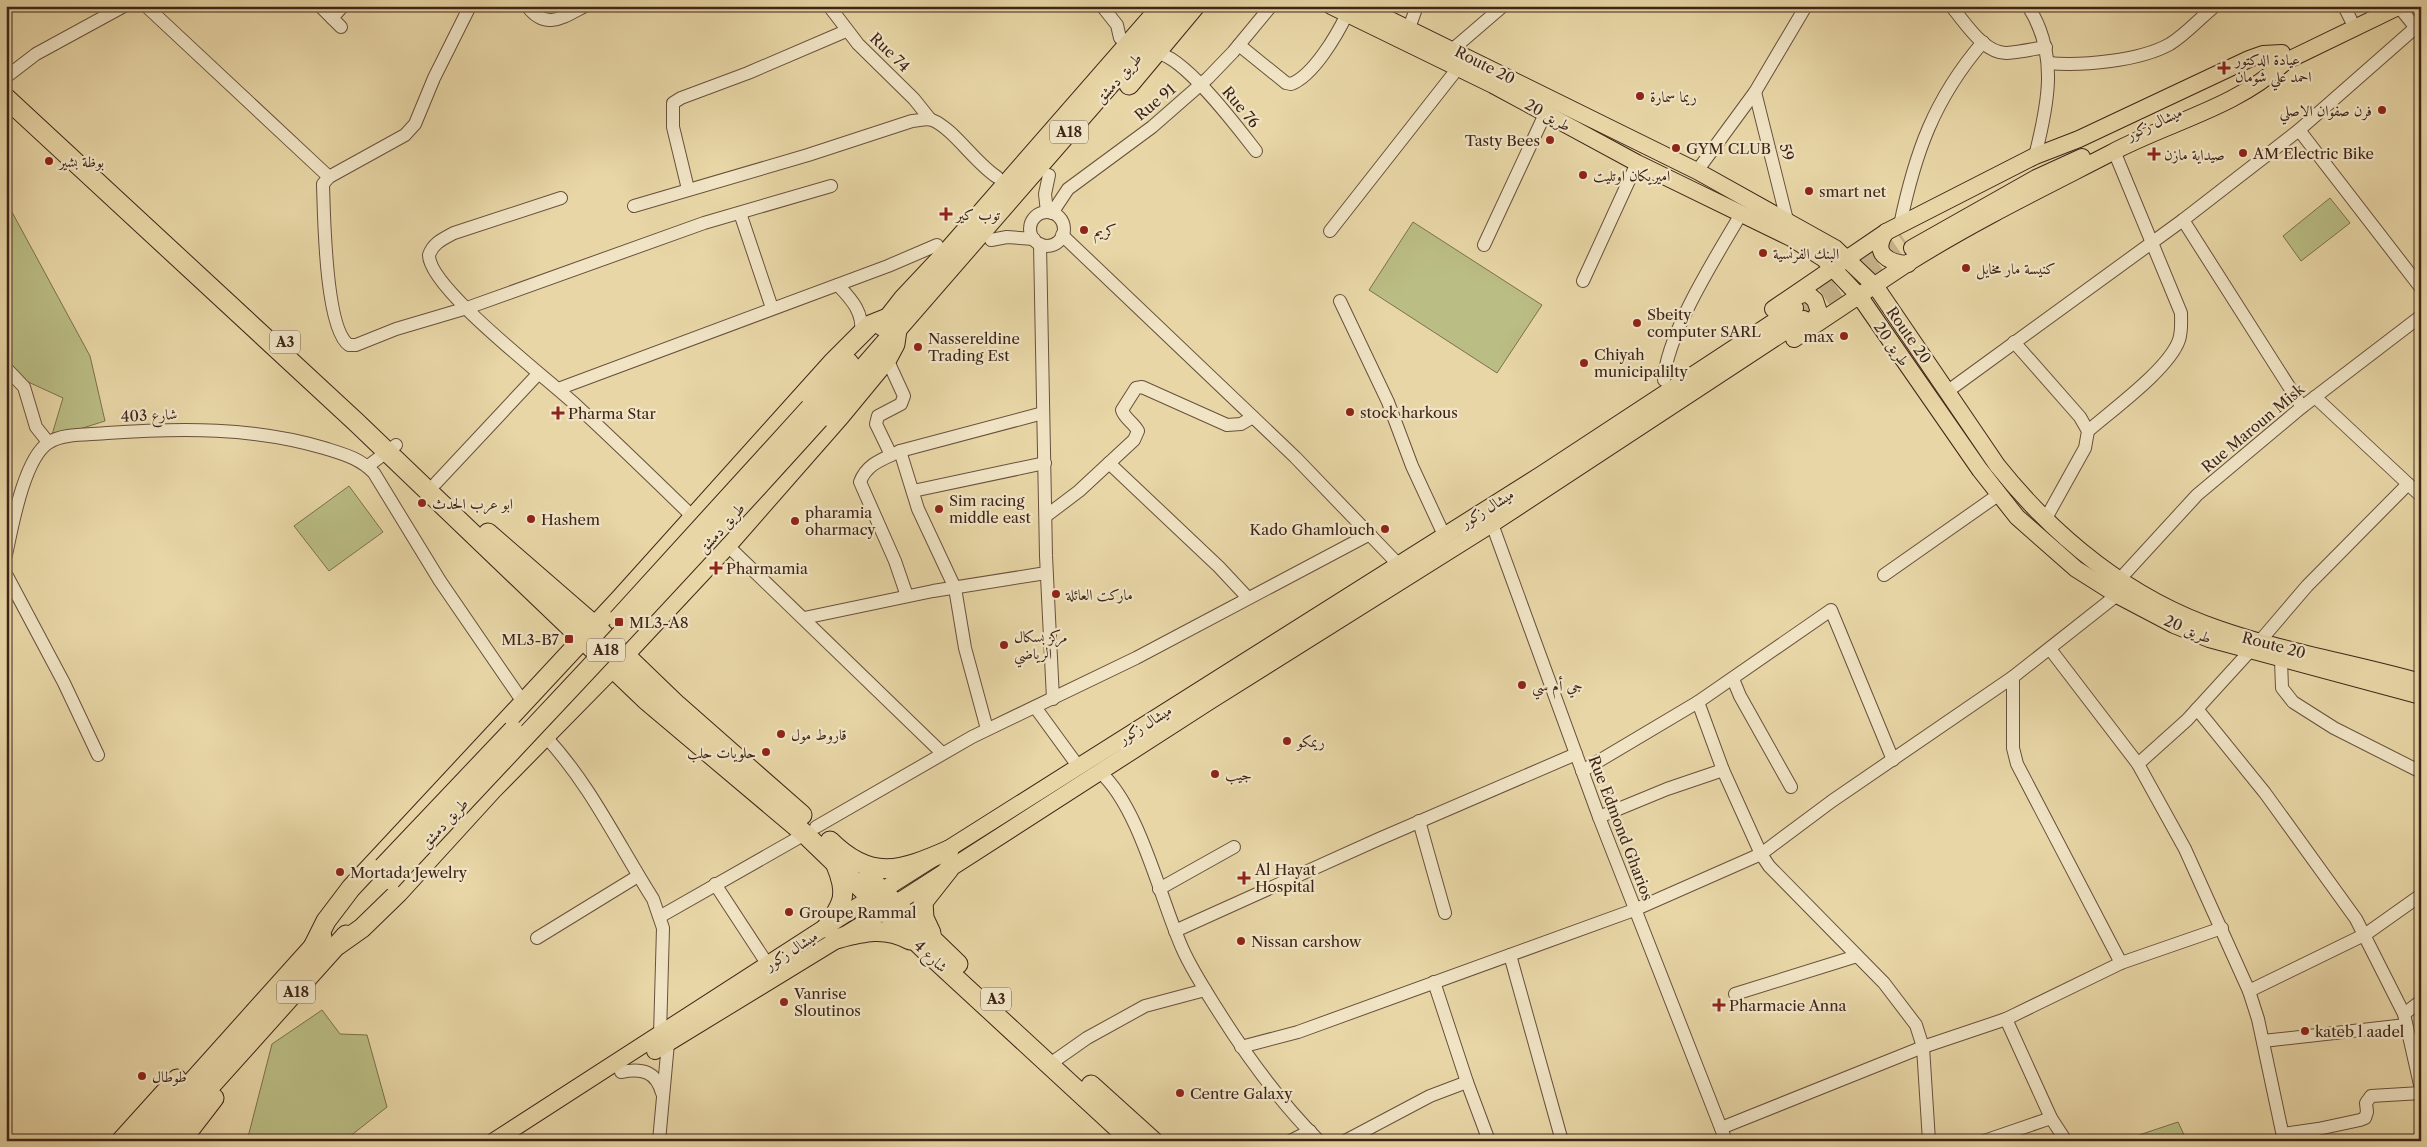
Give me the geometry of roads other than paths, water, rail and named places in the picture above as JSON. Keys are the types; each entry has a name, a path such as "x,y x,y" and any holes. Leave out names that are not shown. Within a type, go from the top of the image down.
{"highway":[{"path":"949,251 997,177 1146,6"},
{"name":"طريق دمشق","path":"247,1033 313,947 387,873 684,548 814,413 896,323 949,251 1162,6"},
{"name":"طريق دمشق","path":"896,323 902,299 913,276 949,251 1178,6"},
{"path":"313,947 326,921 344,896 595,626 861,334 876,321 912,322 931,307 1157,54 1195,6"},
{"name":"A3","path":"6,86 558,605 595,626 626,654 662,713 810,831"},
{"name":"A3","path":"6,98 392,449 436,484 495,540 558,605 582,640 612,668 652,694 839,858"},
{"path":"338,945 362,928 398,893 545,736 626,654 726,544 840,416 887,359 895,344 896,323"},
{"path":"564,659 567,648 558,605 594,609 606,608 626,592"},
{"path":"626,592 630,613 641,620 658,618"},
{"path":"586,694 601,686 618,685 652,694 641,654 645,637 658,618"},
{"path":"540,684 558,681 570,687 573,700 568,713"},
{"path":"930,946 883,930 831,933 844,895 839,858 892,870 949,859"},
{"name":"شارع 4","path":"839,858 930,946 968,974 1055,1060 1132,1141"},
{"path":"930,946 922,908 928,893 949,859"},
{"name":"طريق دمشق","path":"247,1033 338,945 387,873"},
{"path":"139,1141 247,1033"},
{"path":"121,1141 202,1055 247,1033"},
{"path":"161,1141 247,1033"},
{"path":"181,1141 219,1092 247,1033"},
{"name":"شارع 4","path":"1055,1060 1153,1141"}],"main road":[{"name":"طريق 20","path":"1331,6 1458,68 1637,163 1825,253 1867,307 1998,495 2018,518 2076,569 2118,587 2174,625 2209,639 2255,646 2281,660 2421,696"},
{"name":"Route 20","path":"1362,6 1697,172 1787,220 1825,253"},
{"name":"ميشال زكور","path":"2283,58 2348,13 2379,6"},
{"name":"ميشال زكور","path":"1904,249 2037,166 2399,7"},
{"path":"1879,236 1881,239 1880,246 1885,257 1891,262 1904,249 2035,156 2079,139 2249,59 2263,54 2283,58 2265,80 2228,102 2114,151 1904,249 1882,296"},
{"path":"1798,314 1803,288 1809,278 1812,266 1825,253 1845,243 1879,236 1904,249"},
{"path":"1825,253 1848,258 1879,236"},
{"path":"1477,515 1518,479 1664,380 1798,314 1856,313 1867,307 1890,289 1904,249"},
{"path":"1803,288 1825,253"},
{"name":"Route 20","path":"1848,258 1882,296 1997,465 2045,520 2118,587"},
{"path":"1836,312 1867,307"},
{"name":"ميشال زكور","path":"949,859 1078,766 1798,314"},
{"name":"ميشال زكور","path":"494,1141 664,1039 949,859 1100,772 1495,522 1798,314"},
{"name":"Route 20","path":"2255,646 2421,682"},
{"name":"ميشال زكور","path":"514,1141 621,1072 664,1039 768,966 831,933"}],"street":[{"path":"6,77 36,54 124,6"},
{"path":"146,6 329,177"},
{"path":"320,6 337,22 343,6"},
{"path":"470,6 434,78 413,127 405,135 329,177 323,184 330,295 334,318 346,344 356,345 396,329 467,308 698,225 831,186"},
{"path":"527,6 535,16 543,20 553,21 585,6"},
{"name":"Rue 74","path":"829,6 846,30 924,110 930,119 943,127 986,170 997,177"},
{"path":"1102,6 1117,26 1120,38"},
{"name":"Rue 91","path":"1050,213 1068,189 1152,127 1200,85 1239,45 1271,6"},
{"path":"1409,28 1417,6"},
{"path":"1452,49 1503,6"},
{"path":"1697,172 1754,92 1806,6"},
{"path":"1951,6 1982,42 1994,50 2007,53 2046,47"},
{"path":"2028,6 2040,29 2046,47 2048,63 2047,104 2035,156"},
{"path":"2048,63 2074,65 2151,52 2171,44 2214,6"},
{"path":"1948,391 2182,220 2299,130 2418,31 2399,7"},
{"path":"1239,45 1286,83 1291,84 1304,76 1317,61 1347,14"},
{"path":"688,189 673,127 673,104 681,98 748,73 846,30"},
{"name":"Rue 76","path":"1170,38 1176,54 1200,85"},
{"path":"1904,249 1912,173 1922,142 1956,76 1982,42"},
{"name":"Rue 76","path":"1157,54 1173,60 1200,85 1228,115 1256,151"},
{"path":"1330,231 1458,68"},
{"name":"59","path":"1754,92 1787,220"},
{"path":"1484,245 1546,114"},
{"path":"634,206 808,155 912,121 930,119"},
{"path":"2299,130 2421,288"},
{"path":"2045,520 2085,448 2088,431 2139,387 2173,352 2182,325 2180,313 2114,151"},
{"path":"1583,281 1637,163"},
{"path":"991,240 1007,237 1050,245 1060,240 1062,222 1050,213 1045,194 1049,175"},
{"path":"561,198 454,233 434,245 429,255 432,268 467,308 497,338 558,389 693,517"},
{"path":"740,213 772,308"},
{"path":"1050,213 1038,215 1032,222 1030,231 1037,242 1045,463 1046,573 1052,699"},
{"path":"1664,380 1668,355 1679,330 1704,278 1741,214"},
{"path":"2182,220 2302,407"},
{"path":"1062,235 1328,489 1398,564"},
{"path":"558,389 772,308 838,285 949,251"},
{"path":"838,285 857,307 861,320 861,334"},
{"path":"1340,301 1388,402 1412,466 1444,535"},
{"name":"Rue Maroun Misk","path":"1241,1047 1298,1032 1634,910 1760,854 2013,677 2050,649 2118,587 2198,495 2302,407 2421,316"},
{"path":"2014,342 2080,417 2088,431"},
{"path":"887,359 904,396 901,404 878,416 876,424 896,453 913,491 918,509 955,588 964,642 988,729"},
{"path":"6,368 24,388 36,427 48,442 37,455 29,473 6,555"},
{"path":"436,484 538,374"},
{"path":"1046,516 1079,491 1137,436 1135,426 1123,414 1122,410 1134,390 1139,387 1227,425 1241,424 1253,417"},
{"path":"2315,397 2421,496"},
{"path":"907,596 895,561 860,482 863,473 872,464 896,453 1042,413"},
{"name":"شارع 403","path":"48,442 67,437 123,432 185,429 237,431 301,441 351,456 368,466"},
{"path":"392,449 368,466 381,482 440,581 523,702"},
{"path":"913,491 1045,463"},
{"path":"1109,463 1219,566 1248,598"},
{"path":"2138,764 2197,709 2308,586 2408,484"},
{"path":"1884,575 1998,495"},
{"name":"Rue Edmond Gharios","path":"1495,522 1599,817 1726,1141"},
{"path":"660,916 988,729 1052,699 1370,534"},
{"path":"726,544 942,754"},
{"path":"804,618 907,596 1046,573"},
{"path":"6,574 64,683 98,755"},
{"path":"1582,771 1698,702 1830,610 1893,760"},
{"path":"2050,649 2138,764 2167,812 2222,928 2249,991 2263,1041 2283,1137 2365,1118 2367,1112 2366,1103 2371,1096 2421,1093"},
{"path":"2281,660 2282,688 2289,699 2334,728 2421,772"},
{"path":"2013,677 2013,748 2017,764 2121,963"},
{"path":"1733,679 1740,696 1791,788"},
{"path":"1698,702 1723,770 1760,854 1769,866 1884,982 1916,1026 1923,1047 1929,1141"},
{"path":"1035,707 1078,766"},
{"path":"2197,709 2307,848 2345,900 2366,934 2405,1020 2421,1089"},
{"path":"545,736 574,769 653,899 660,916 663,928 664,1039 659,1141"},
{"path":"1175,931 1420,821 1576,754"},
{"path":"1599,817 1667,789 1723,770"},
{"path":"1100,772 1116,788 1128,812 1175,931 1205,990 1241,1047 1269,1086 1314,1136"},
{"path":"1420,821 1445,913"},
{"path":"1159,889 1234,847"},
{"path":"537,938 638,876"},
{"path":"714,884 768,966"},
{"path":"2249,991 2366,934 2421,895"},
{"path":"1721,1128 1923,1047 2006,1019 2121,963 2222,928"},
{"path":"1510,955 1562,1141"},
{"path":"1735,994 1857,956"},
{"path":"1434,982 1467,1082 1490,1141"},
{"path":"1055,1060 1087,1038 1145,1006 1205,990"},
{"path":"2263,1041 2405,1020 2421,1000"},
{"path":"2006,1019 2052,1118 2066,1141"},
{"path":"621,1072 638,1070 651,1074 659,1083 662,1096"},
{"path":"1346,1141 1430,1096 1467,1082"},
{"path":"1984,1141 2052,1118"},
{"path":"1290,1141 1314,1136"}],"tunnel":[{"path":"1800,304 1902,236"},
{"path":"1808,316 1912,248"}],"place":[{"name":"عيادة الدكتور احمد علي شومان","path":"2224,68"},
{"name":"ريما سمارة","path":"1640,96"},
{"name":"فرن صفوان الاصلي","path":"2382,110"},
{"name":"Tasty Bees","path":"1550,140"},
{"name":"GYM CLUB","path":"1676,148"},
{"name":"AM Electric Bike","path":"2243,153"},
{"name":"صيداية مازن","path":"2154,154"},
{"name":"بوظة بشير","path":"49,161"},
{"name":"اميريكان اوتليت","path":"1583,175"},
{"name":"smart net","path":"1809,191"},
{"name":"توب كير","path":"946,214"},
{"name":"كريم","path":"1084,230"},
{"name":"البنك الفرنسية","path":"1763,253"},
{"name":"كنيسة مار مخايل","path":"1966,268"},
{"name":"Sbeity computer SARL","path":"1637,323"},
{"name":"max","path":"1844,336"},
{"name":"Nassereldine Trading Est","path":"918,347"},
{"name":"Chiyah municipalilty","path":"1584,363"},
{"name":"stock harkous","path":"1350,412"},
{"name":"Pharma Star","path":"558,413"},
{"name":"ابو عرب الحدث","path":"422,503"},
{"name":"Sim racing middle east","path":"939,509"},
{"name":"Hashem","path":"531,519"},
{"name":"pharamia oharmacy","path":"795,521"},
{"name":"Kado Ghamlouch","path":"1385,529"},
{"name":"Pharmamia","path":"716,568"},
{"name":"ماركت العائلة","path":"1056,594"},
{"name":"ML3-A8","path":"619,622"},
{"name":"ML3-B7","path":"569,639"},
{"name":"مركز بسكال الرياضي","path":"1004,645"},
{"name":"جي أم سي","path":"1522,685"},
{"name":"قاروط مول","path":"781,734"},
{"name":"ريمكو","path":"1287,741"},
{"name":"حلويات حلب","path":"766,752"},
{"name":"جيب","path":"1215,774"},
{"name":"Mortada Jewelry","path":"340,872"},
{"name":"Al Hayat Hospital","path":"1244,878"},
{"name":"Groupe Rammal","path":"789,912"},
{"name":"Nissan carshow","path":"1241,941"},
{"name":"Vanrise Sloutinos","path":"784,1002"},
{"name":"Pharmacie Anna","path":"1719,1005"},
{"name":"kateb l aadel","path":"2305,1031"},
{"name":"طوطال","path":"142,1076"},
{"name":"Centre Galaxy","path":"1180,1093"}]}
